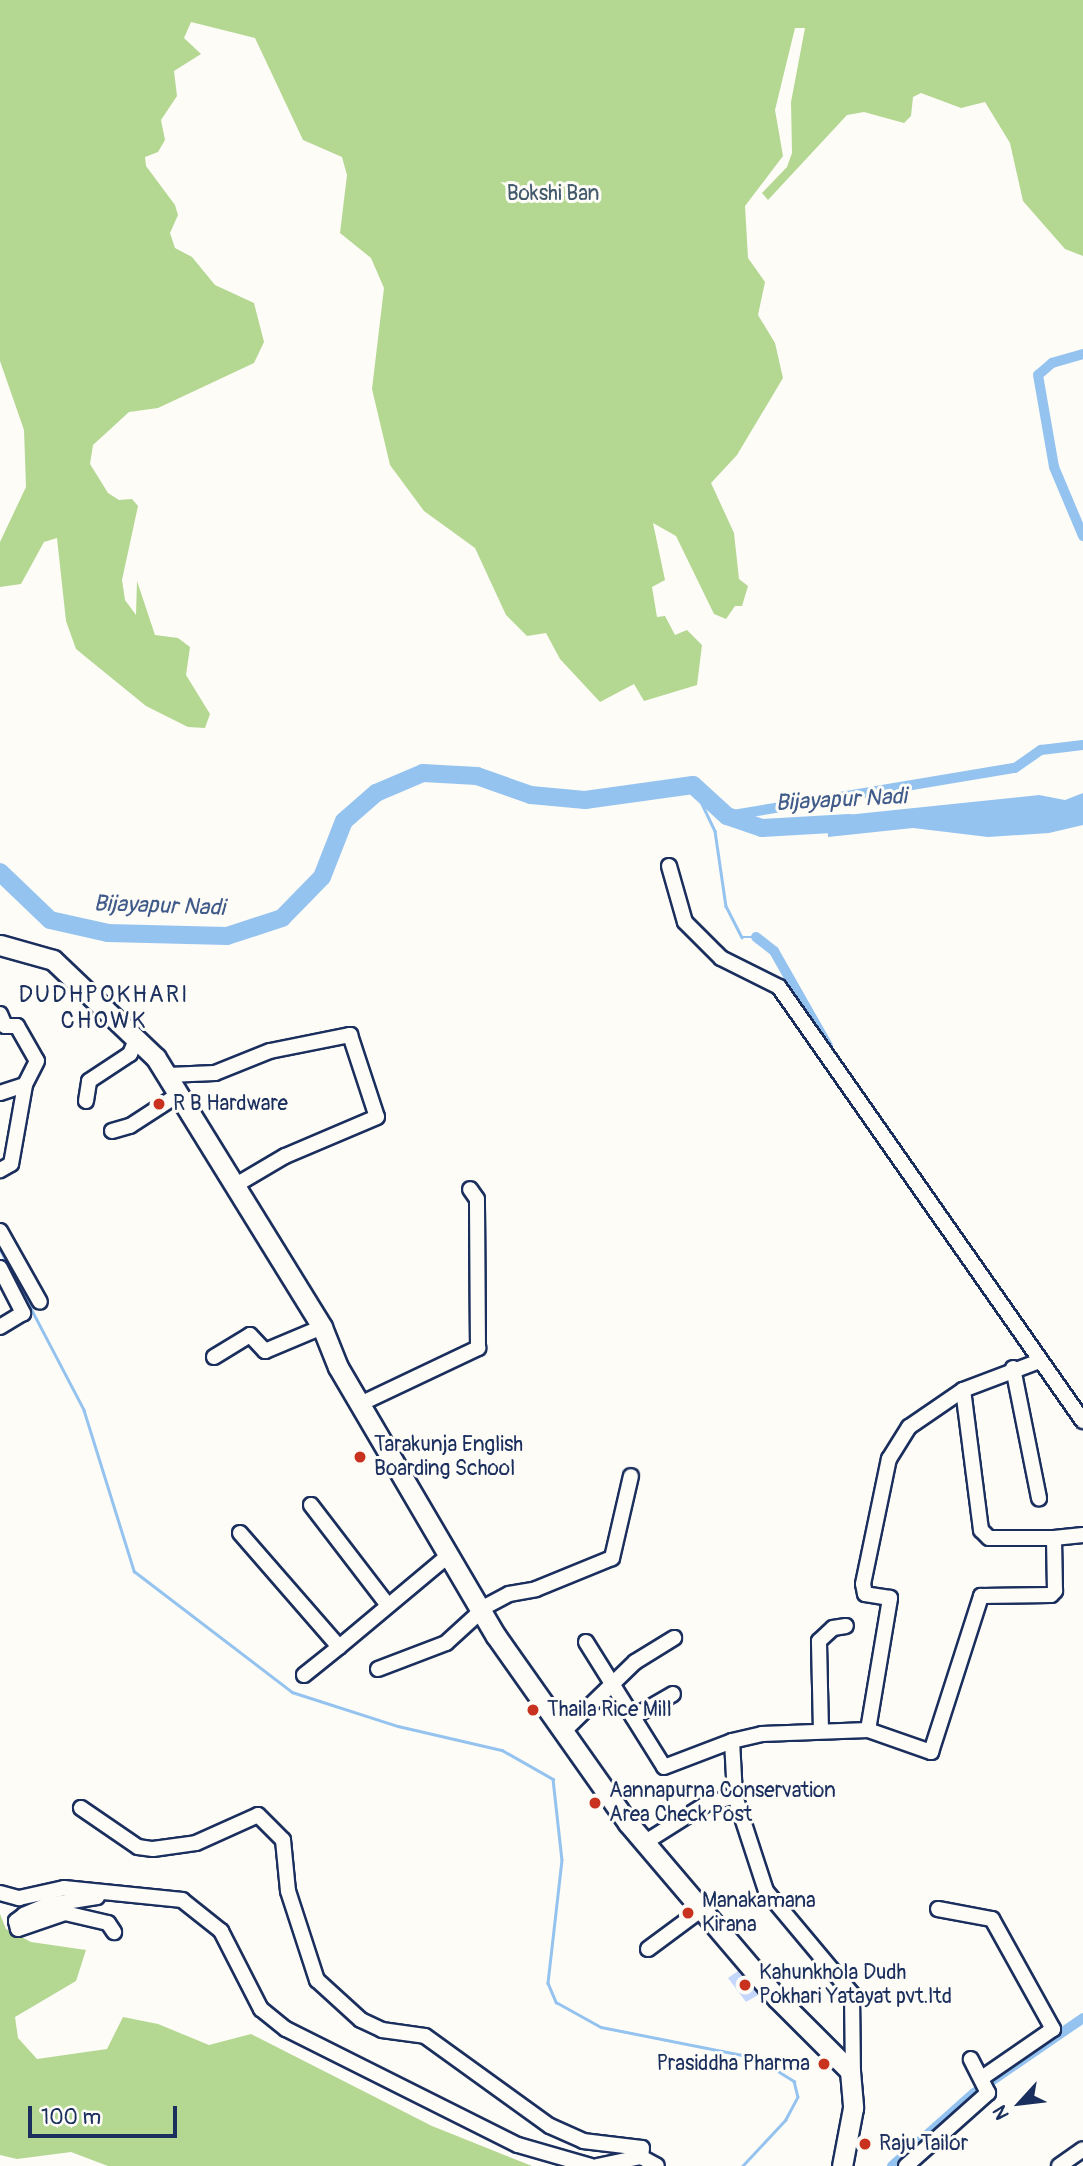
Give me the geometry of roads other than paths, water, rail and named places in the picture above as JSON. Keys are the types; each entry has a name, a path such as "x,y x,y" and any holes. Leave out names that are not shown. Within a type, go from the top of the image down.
{"main road":[{"path":"0,945 53,960 136,1040 168,1075 322,1326 360,1404 479,1611 644,1843 776,1998 853,2076 842,2166"}],"street":[{"path":"669,866 685,922 721,958 779,987 1037,1362 1083,1421"},
{"path":"0,1170 11,1164 25,1085 37,1061 18,1026 2,1023"},
{"path":"168,1075 215,1073 270,1051 350,1035 377,1118 285,1156 234,1186"},
{"path":"86,1101 89,1081 130,1054 136,1040"},
{"path":"0,1093 25,1085"},
{"path":"112,1131 130,1126 178,1094"},
{"path":"360,1404 478,1349 473,1194"},
{"path":"0,1231 40,1302"},
{"path":"0,1268 23,1313 0,1327"},
{"path":"214,1357 250,1335 265,1351 322,1326"},
{"path":"868,1730 890,1598 865,1594 889,1459 909,1427 963,1390 1013,1368 1037,1362"},
{"path":"1013,1368 1039,1498"},
{"path":"963,1390 981,1530 989,1538 1083,1535"},
{"path":"378,1669 446,1643 479,1611 509,1594 536,1589 612,1558 631,1476"},
{"path":"311,1505 387,1604"},
{"path":"240,1533 339,1647"},
{"path":"586,1642 664,1767 732,1741 821,1731 868,1730 925,1754 934,1748 981,1596 1053,1594 1054,1538"},
{"path":"304,1675 448,1556"},
{"path":"821,1731 819,1641 833,1628 846,1626"},
{"path":"564,1731 614,1688 635,1662 674,1638"},
{"path":"633,1717 673,1694"},
{"path":"732,1741 735,1796 766,1891 852,1994 853,2076"},
{"path":"644,1843 706,1804 735,1796"},
{"path":"81,1808 138,1847 153,1849 196,1843 258,1815 283,1840 288,1891 317,1980 361,2020 382,2030 425,2036 550,2126 583,2141 642,2148 641,2157"},
{"path":"0,1893 19,1898 64,1888 169,1897 197,1907 221,1931 261,2009 286,2029 518,2145 591,2166"},
{"path":"96,1891 97,1898 47,1905 24,1915 16,1921 18,1929 65,1913 108,1923 114,1932"},
{"path":"648,1949 702,1909"},
{"path":"938,1909 992,1919 1053,2029 982,2078"},
{"path":"906,2166 988,2093 971,2059"},
{"path":"1059,2166 1083,2149"},
{"path":"597,2166 641,2157 657,2166"}],"water":[{"path":"1083,793 1083,825 1049,833 988,837 913,828 828,837 827,817 1039,795 1065,800"}],"waterway":[{"path":"1083,354 1052,363 1038,375 1054,467 1083,536"},
{"path":"727,816 1015,768 1041,750 1083,745"},
{"name":"Bijayapur Nadi","path":"0,872 50,920 108,933 227,936 282,918 322,877 344,821 376,793 423,773 477,776 531,795 585,800 693,785 727,816 762,828 849,823"},
{"path":"693,785 715,831 726,906 742,937 755,937"},
{"path":"756,937 774,951 828,1046"},
{"path":"0,1249 84,1410 134,1571 292,1692 398,1726 502,1750 553,1779 562,1860 548,1983 556,2002 601,2027 757,2058 794,2081 798,2097 786,2120 743,2166"},
{"path":"990,2082 1083,2018"},
{"path":"892,2166 975,2092"}],"place":[{"name":"R B Hardware","path":"159,1104"},
{"name":"Tarakunja English Boarding School","path":"360,1457"},
{"name":"Thaila Rice Mill","path":"533,1710"},
{"name":"Aannapurna Conservation Area Check Post","path":"595,1803"},
{"name":"Manakamana Kirana","path":"688,1913"},
{"name":"Kahunkhola Dudh Pokhari Yatayat pvt.ltd","path":"745,1985"},
{"name":"Prasiddha Pharma","path":"824,2064"},
{"name":"Raju Tailor","path":"865,2144"}],"district":[{"name":"DUDHPOKHARI CHOWK","path":"104,1008"}],"park label":[{"name":"Bokshi Ban","path":"553,194"}]}
